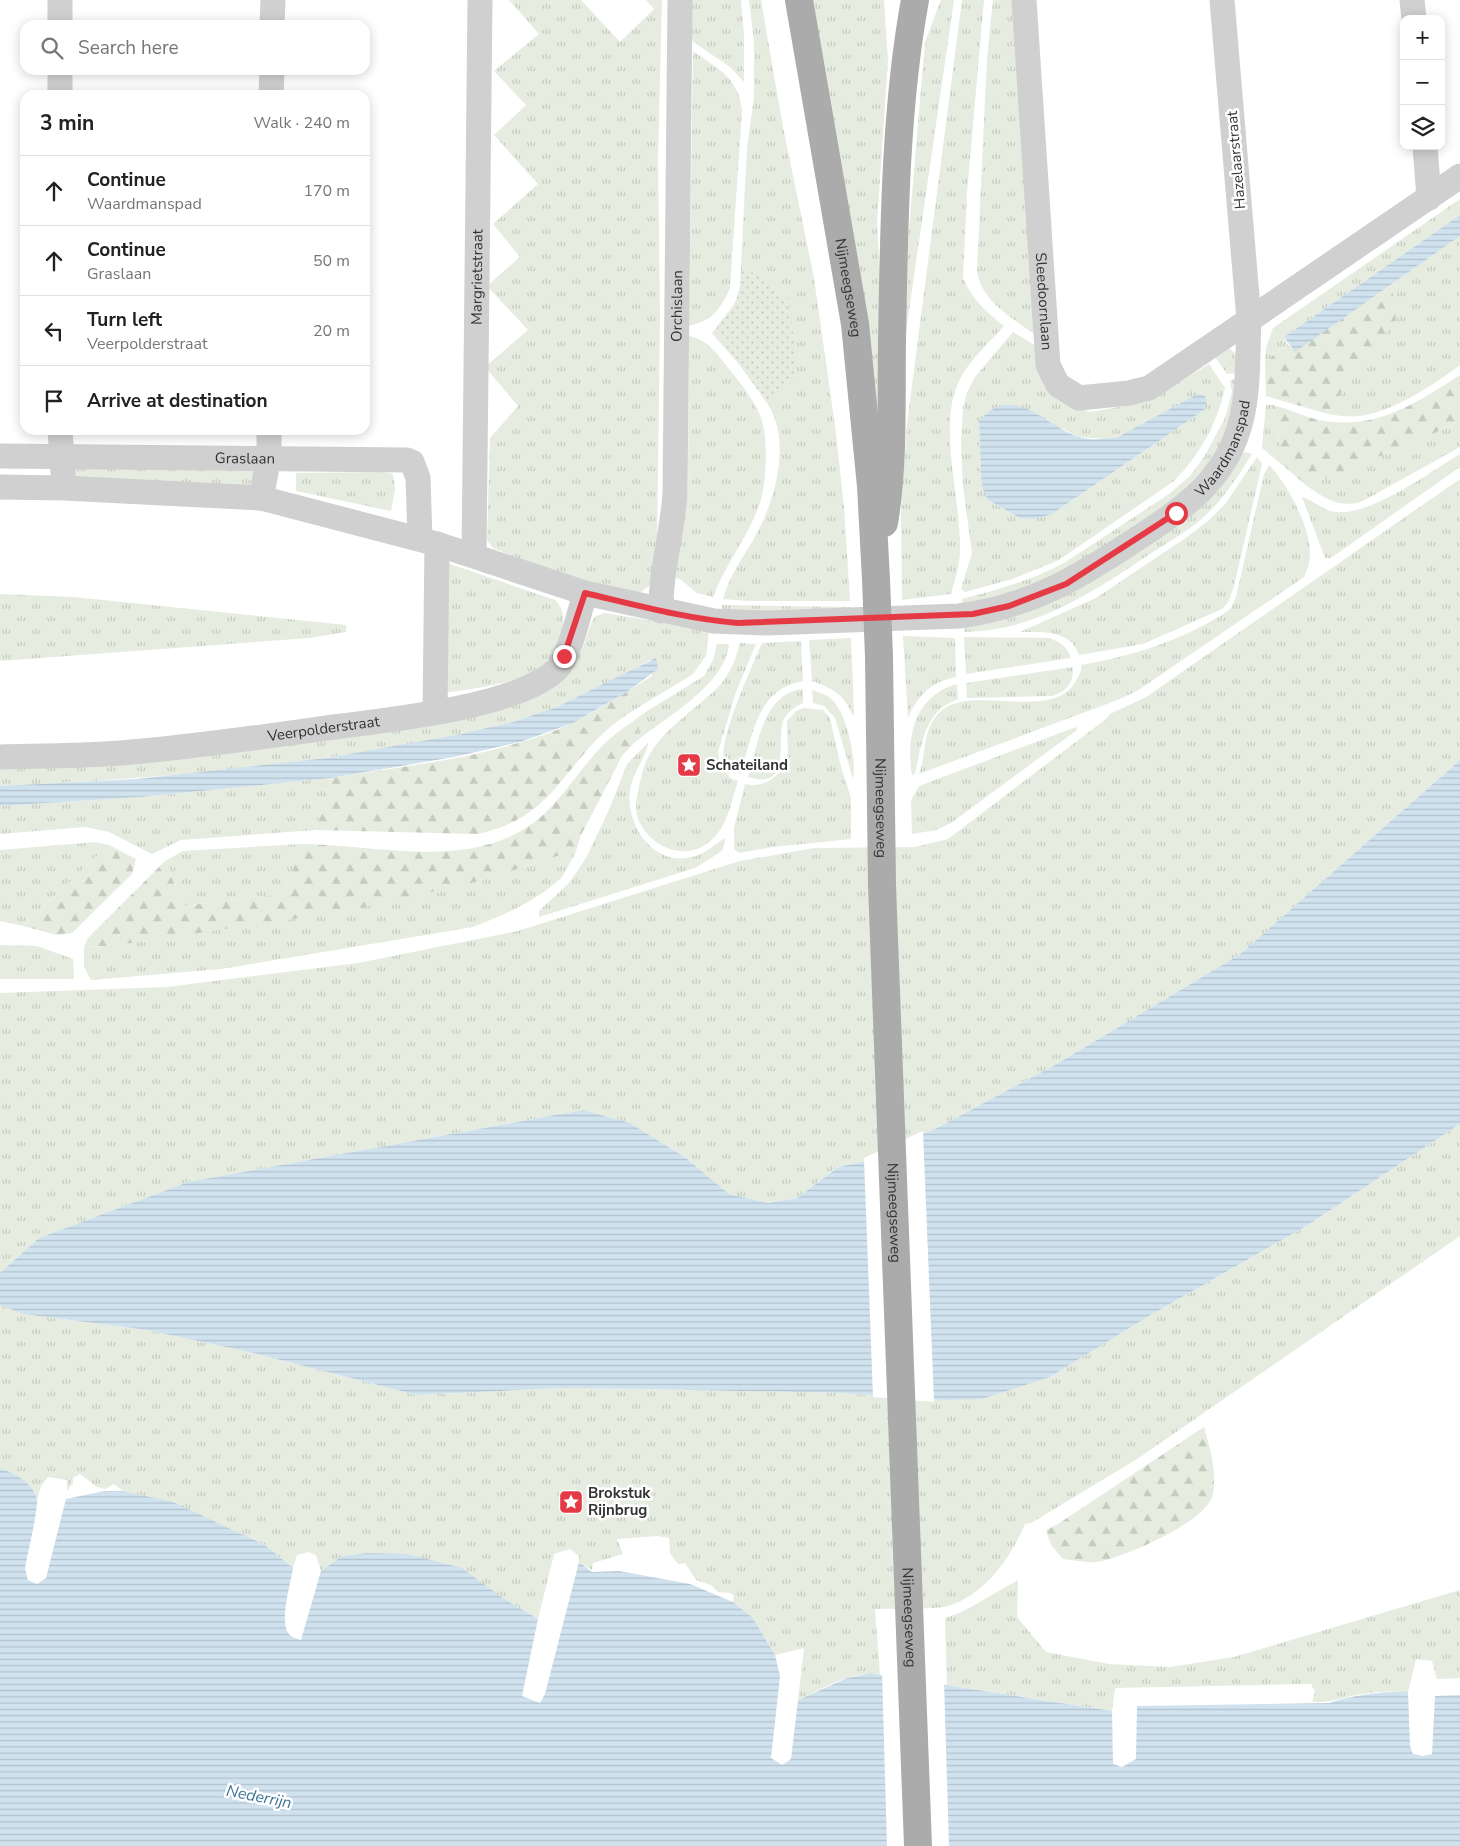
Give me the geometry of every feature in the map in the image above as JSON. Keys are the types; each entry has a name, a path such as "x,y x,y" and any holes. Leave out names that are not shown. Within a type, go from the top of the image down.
{"main road":[{"name":"Nijmeegseweg","path":"799,0 855,324 871,486 879,657 883,825 882,885 918,1846"},
{"path":"898,0 908,37"},
{"name":"Nijmeegseweg","path":"876,579 890,485 893,282 902,92 908,37 915,0"}],"street":[{"path":"60,0 60,20"},
{"path":"272,20 273,0"},
{"name":"Margrietstraat","path":"474,555 480,0"},
{"name":"Orchislaan","path":"661,611 661,590 673,521 675,492 680,0"},
{"name":"Sleedoornlaan","path":"1024,0 1048,365 1058,385 1079,398 1129,393 1149,388 1249,320"},
{"name":"Hazelaarstraat","path":"1222,0 1249,320"},
{"path":"1412,0 1414,15"},
{"path":"60,75 60,90"},
{"path":"271,90 272,75"},
{"path":"1425,150 1429,198"},
{"path":"1249,320 1460,176"},
{"name":"Waardmanspad","path":"661,611 714,621 767,623 966,615 1027,600 1082,575 1192,501 1223,462 1236,438 1245,407 1249,320"},
{"path":"60,435 64,488"},
{"path":"261,498 269,457 269,435"},
{"name":"Graslaan","path":"0,456 269,457 407,460 412,462 418,478 428,541 435,712"},
{"path":"0,487 64,488 261,498 428,541 585,593 661,611"},
{"name":"Veerpolderstraat","path":"0,757 83,755 199,745 435,712 514,694 539,682 557,669 564,656 585,593"}],"green space":[{"path":"509,0 581,0 620,42 654,9 646,0 662,0 658,158 660,317 657,547 650,585 640,593 624,593 531,563 493,548 487,540 490,438 518,406 485,367 528,330 487,286 520,257 493,224 538,184 494,135 526,105 494,71 539,34"},
{"path":"692,0 741,0 744,35 744,82 730,67 692,41"},
{"path":"749,0 761,0 783,127 814,278 836,433 844,507 850,601 750,601 723,599 734,572 770,504 780,457 777,426 766,401 760,391 712,333 736,302 740,286 747,148 754,97 754,41"},
{"path":"811,0 884,0 888,60 877,224 884,344 884,482"},
{"path":"941,0 954,0 902,359 897,370 925,42"},
{"path":"962,0 984,0 967,193 963,278 980,305 1004,326 966,369 957,386 952,403 950,444 960,555 951,594 902,600 901,507 907,424"},
{"path":"993,0 1012,0 1037,336 992,301 980,282 977,271 987,58"},
{"path":"693,51 718,69 731,82 740,99 742,110 730,288 715,313 704,321 689,326"},
{"path":"1460,199 1460,215 1284,337 1288,345 1265,361 1266,348 1273,328"},
{"path":"1460,236 1460,365 1412,397 1385,409 1360,416 1328,414 1357,368 1392,292 1390,285"},
{"path":"742,265 789,299 798,376 767,403 715,331 736,301"},
{"path":"1390,285 1394,298 1396,321 1357,368 1328,414 1266,396 1265,361 1288,345 1295,351"},
{"path":"1013,332 1042,350 1065,403 1090,412 1147,402 1209,364 1225,388 1222,401 1206,438 1192,460 1174,481 1059,560 1012,579 965,592 961,589 972,553 963,487 961,444 963,408 967,393 975,377","holes":["1204,410 1052,514 1020,518 988,500 981,477 979,421 1063,429 1079,437 1106,439"]},
{"path":"689,336 703,341 709,346 741,384 760,415 765,436 764,485 759,506 713,597 697,593 680,579 672,577 681,496 688,490"},
{"path":"1228,347 1237,355 1238,373 1227,374 1213,354"},
{"path":"1460,375 1460,420 1427,437 1307,486 1286,468 1272,405 1319,420 1358,422 1376,418 1410,405"},
{"path":"1238,379 1238,391 1221,449 1190,491 1065,575 963,607 962,599 1014,584 1064,563 1169,494 1190,476 1204,457 1225,418 1232,392 1230,380"},
{"path":"1266,405 1272,405 1286,468 1262,448"},
{"path":"1460,420 1460,447 1363,501 1347,504 1340,503 1327,499 1307,486 1427,437"},
{"path":"1244,452 1252,454 1221,499 1209,512 1188,529 1128,568 1085,595 1040,617 991,630 964,632 964,625 1019,613"},
{"path":"1460,454 1460,467 1331,558 1325,558 1302,497 1327,510 1336,512 1366,507 1400,491"},
{"path":"1257,457 1262,464 1234,586 1229,601 1222,609 1143,644 1079,655 1070,640 1063,636 1046,632 1020,632 1096,598 1187,537 1208,521 1226,503"},
{"path":"74,462 249,467 256,473 253,485 248,487 82,482 72,472"},
{"path":"1269,465 1297,506 1307,532 1310,557 1304,577 1137,691 1115,701 919,774 930,727 939,713 952,704 989,700 1029,702 1048,700 1063,694 1075,682 1081,672 1081,665 1119,657 1156,646 1191,632 1231,608 1236,597 1264,474"},
{"path":"382,472 393,474 395,489 391,511 296,491 296,473"},
{"path":"1460,479 1460,760 1239,955 1055,1065 937,1128 862,1162 837,1167 797,1198 768,1203 729,1194 686,1158 630,1123 583,1110 188,1182 39,1238 0,1273 0,993 167,987 358,963 518,931 740,861 814,848 915,847 948,839 1106,719 1110,714 1146,697"},
{"path":"447,563 555,600 561,607 563,614 562,632 552,657 544,666 532,673 502,683 444,693"},
{"path":"0,594 74,597 346,625 346,632 309,638 0,661"},
{"path":"722,605 850,607 850,612 722,613"},
{"path":"605,613 709,630 706,656 693,674 626,715 628,691 652,676 650,660 591,692 555,708 489,728 444,738 282,764 141,778 0,786 0,767 304,743 572,666 582,650 592,621 596,616"},
{"path":"903,636 955,638 956,677 939,682 926,691 916,703 908,718"},
{"path":"964,637 1049,638 1063,645 1071,658 966,674"},
{"path":"851,638 853,716 846,703 837,693 826,686 812,681 809,640"},
{"path":"801,641 803,681 787,686 775,694 766,704 753,730 740,774 737,773 726,764 724,748 731,719 762,643"},
{"path":"740,643 756,644 736,692 718,752 720,763 730,778 738,781 730,809 721,828 708,843 697,849 686,851 674,850 663,846 653,839 644,830 638,819 636,803 642,774 654,747 664,735 711,694 728,675"},
{"path":"717,644 729,644 725,659 717,673 691,700 634,743 644,713 704,676 713,660"},
{"path":"1073,667 1069,685 1066,689 1053,696 967,698 966,683"},
{"path":"957,684 958,699 938,711 926,729 915,774 912,775 910,746 916,720 922,708 931,698 942,690"},
{"path":"803,689 803,703 792,710 783,721 780,762 777,771 771,777 762,779 748,777 759,737 770,711 779,700 790,693"},
{"path":"812,690 830,698 843,718 854,762 853,779 835,718 824,706 813,703"},
{"path":"628,691 626,715 588,749 542,802 515,821 478,834 315,830 331,778 444,760 500,748 554,731"},
{"path":"804,708 823,710 830,718 841,767 851,798 851,839 773,847 739,853 734,849 734,828 745,784 764,783 775,777 783,767 786,761 788,746 787,721 796,711"},
{"path":"644,713 634,743 621,757 581,835 575,854 564,854 480,881 347,911 111,946 84,947 88,938 165,861 183,906 283,894 303,844 430,852 461,850 491,844 519,832 545,813 602,746"},
{"path":"1076,727 1077,730 951,823 936,830 912,834 911,800 919,786"},
{"path":"648,743 630,789 632,817 646,842 656,851 668,856 681,858 696,856 726,838 722,851 695,868 539,917 539,911 569,883 586,858 609,810 627,764"},
{"path":"331,778 315,830 181,840 152,854 109,832 85,827 0,834 0,806 141,797"},
{"path":"96,842 109,845 23,926 0,921 0,850"},
{"path":"303,844 283,894 183,906 165,861 183,851"},
{"path":"109,845 136,859 132,874 72,933 57,935 23,926"},
{"path":"564,854 575,854 561,878 552,886 519,907 473,927 221,969 91,980 84,966 84,947 111,946 480,881"},
{"path":"0,945 37,946 73,959 74,979 0,979"},
{"path":"1460,1124 1460,1236 1137,1459 1031,1523 1025,1524 1004,1562 985,1584 974,1593 962,1600 942,1607 875,1609 880,1674 859,1675 848,1678 798,1700 804,1648 775,1655 753,1618 733,1602 734,1596 731,1593 718,1592 711,1585 696,1580 685,1563 678,1564 670,1553 669,1538 657,1536 617,1539 623,1554 593,1563 592,1570 579,1562 579,1556 570,1549 554,1554 538,1619 503,1598 407,1554 367,1553 342,1556 321,1571 316,1555 308,1552 297,1555 293,1568 265,1545 173,1503 123,1491 114,1484 105,1489 97,1487 80,1474 73,1478 73,1483 67,1491 67,1480 48,1477 41,1486 37,1500 22,1480 12,1473 0,1469 0,1305 23,1314 147,1330 249,1352 417,1395 561,1388 842,1393 941,1400 1050,1377 1149,1316 1308,1225"},
{"path":"1204,1427 1212,1460 1214,1485 1213,1494 1208,1505 1197,1515 1163,1537 1144,1546 1097,1562 1063,1559 1051,1545 1046,1530 1058,1524"},
{"path":"1018,1580 1017,1617 1046,1652 1109,1664 1170,1667 1234,1657 1460,1590 1460,1678 1437,1679 1432,1661 1416,1659 1408,1692 1389,1691 1312,1702 1315,1692 1311,1684 1115,1688 1112,1711 947,1685 945,1618 964,1611"}],"water":[{"path":"1460,215 1460,236 1295,352 1284,337"},
{"path":"1198,394 1204,395 1207,400 1204,410 1052,514 1035,519 1020,518 988,500 983,489 981,477 979,421 992,410 1004,405 1017,406 1029,410 1066,432 1079,437 1104,439 1118,437"},
{"path":"656,658 658,669 628,691 573,723 520,742 454,757 331,778 141,797 0,806 0,786 137,779 327,758 462,734 516,721 557,707"},
{"path":"1460,760 1460,1124 1308,1225 1149,1316 1050,1377 982,1399 941,1400 842,1393 561,1388 417,1395 249,1352 147,1330 23,1314 0,1305 0,1273 39,1238 188,1182 583,1110 630,1123 686,1158 729,1194 768,1203 797,1198 838,1167 862,1162 937,1128 1055,1065 1239,955"},
{"name":"Nederrijn","path":"0,1469 11,1473 28,1484 37,1500 25,1569 28,1580 37,1584 46,1578 66,1499 104,1491 123,1491 173,1502 265,1545 293,1568 286,1603 285,1622 290,1635 301,1640 321,1571 342,1556 367,1553 407,1554 462,1568 503,1598 538,1619 522,1696 540,1703 545,1694 579,1562 592,1572 619,1571 690,1584 733,1602 753,1618 775,1655 780,1676 771,1758 782,1765 791,1759 798,1700 847,1678 870,1673 1112,1711 1113,1764 1122,1767 1136,1759 1137,1706 1329,1703 1368,1694 1408,1692 1410,1746 1413,1754 1423,1756 1432,1754 1435,1696 1460,1695 1460,1846 0,1846"}],"pier":[{"path":"923,1131 934,1402 873,1397 864,1158"},
{"path":"882,1672 944,1682 949,1846 887,1846"}],"place":[{"name":"Schateiland","path":"689,765"},
{"name":"Brokstuk Rijnbrug","path":"571,1502"}],"route":[{"path":"564,656 585,593 661,611 714,621 738,623 959,616 1009,606 1066,584 1176,513"}]}
